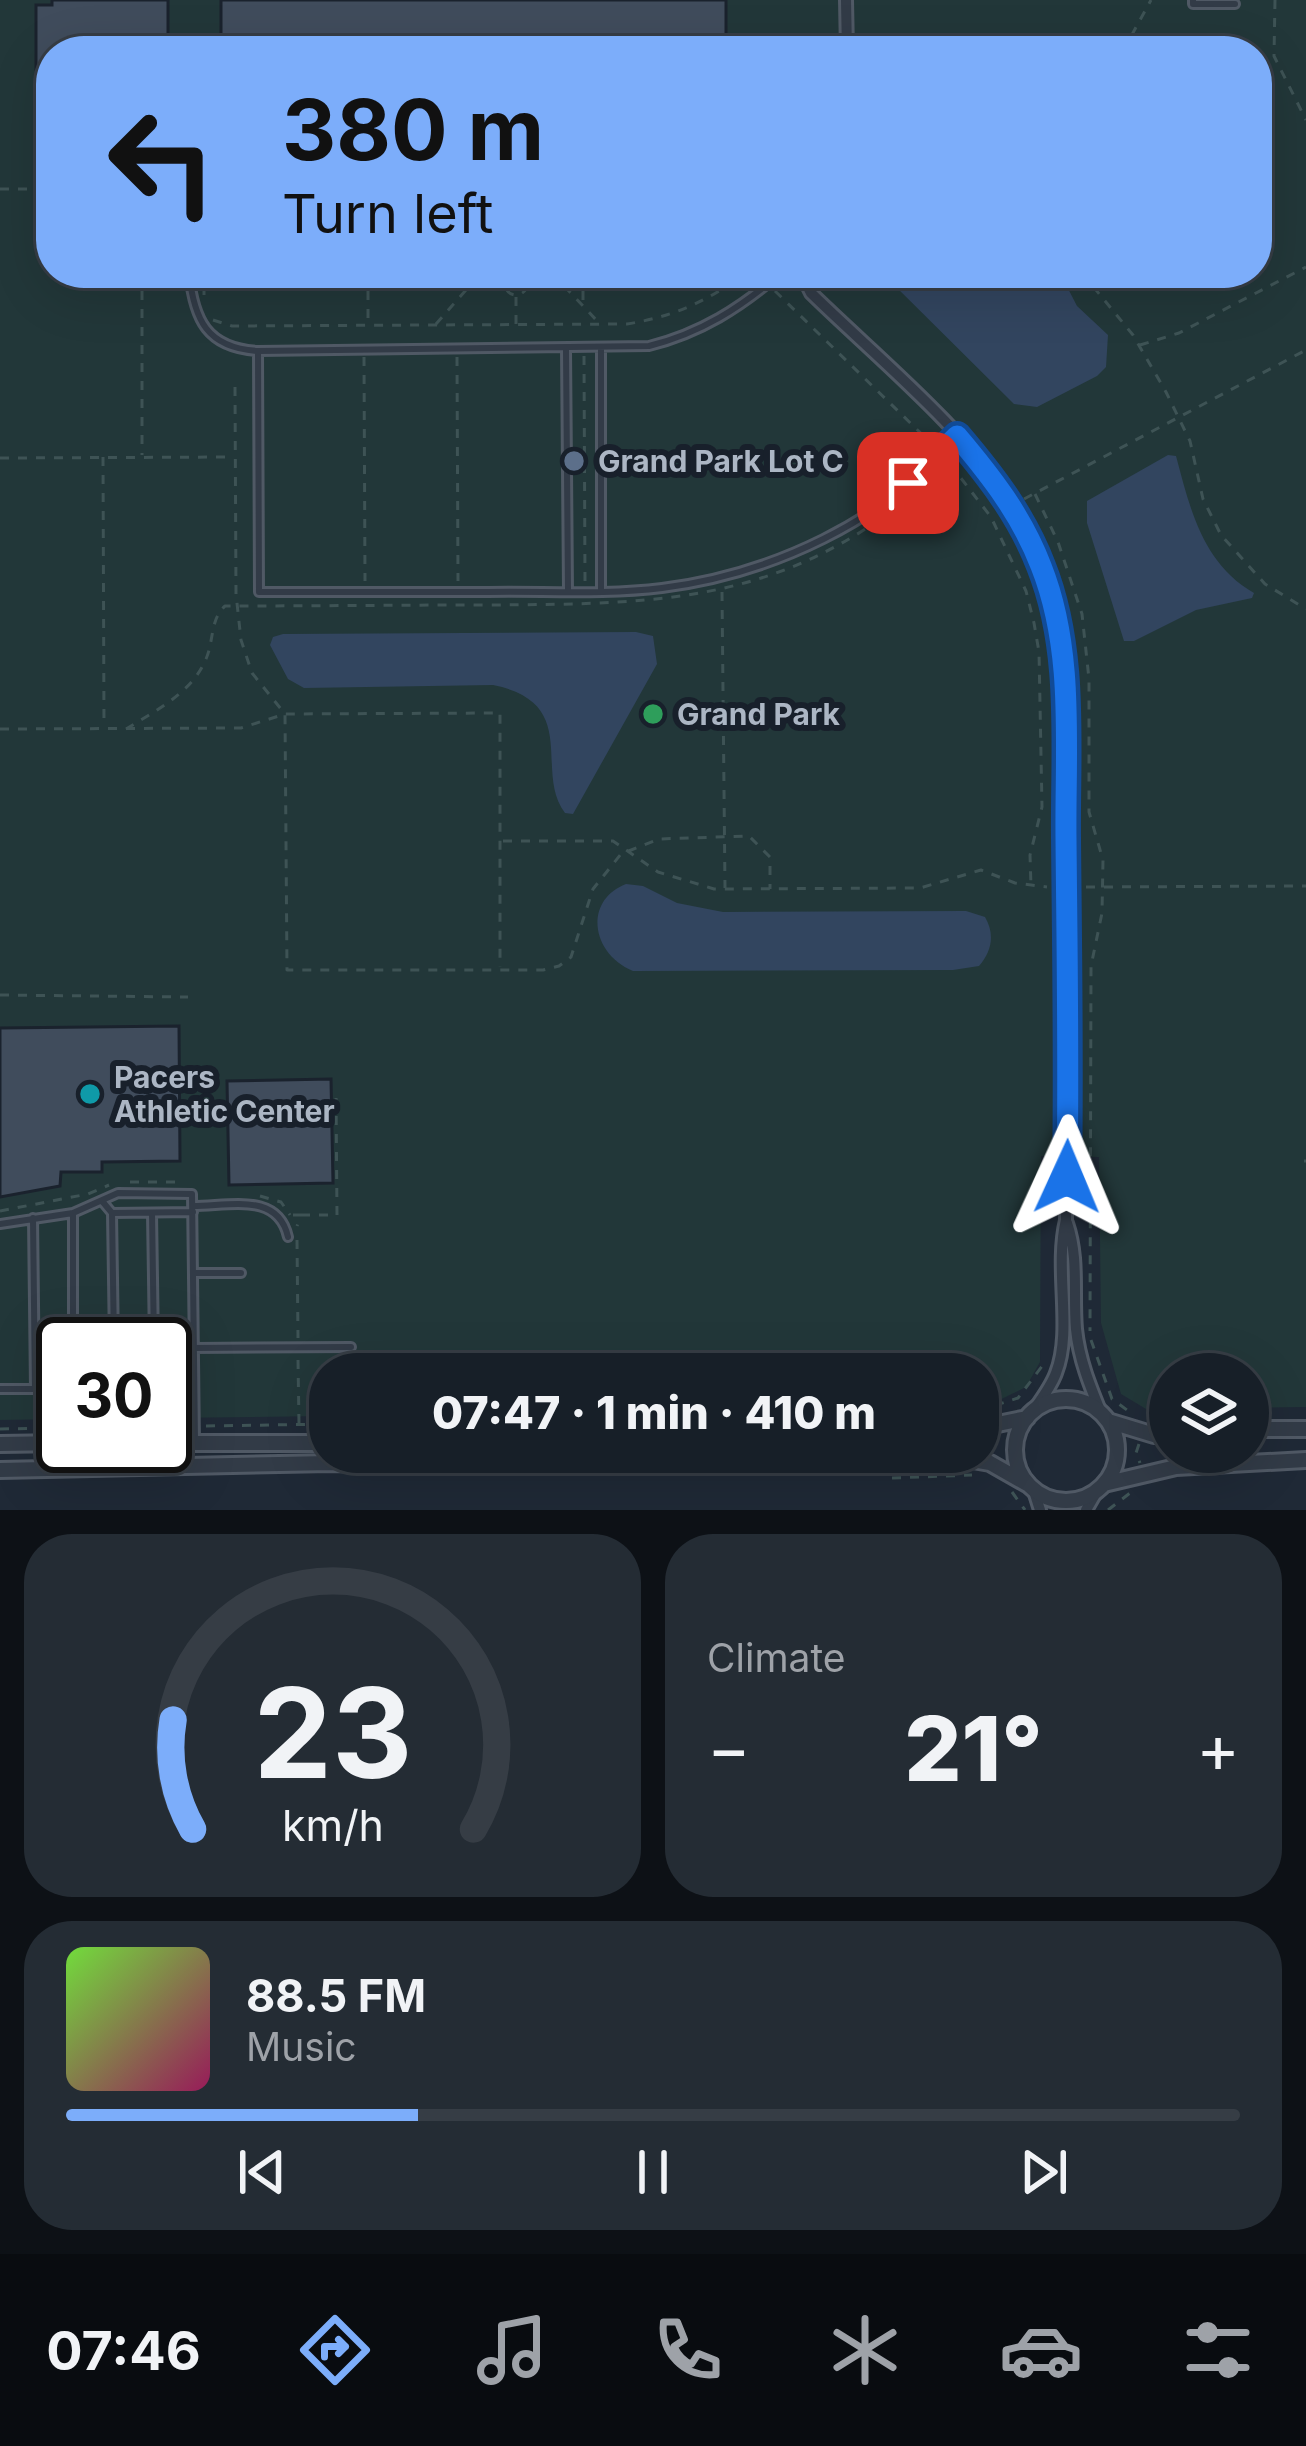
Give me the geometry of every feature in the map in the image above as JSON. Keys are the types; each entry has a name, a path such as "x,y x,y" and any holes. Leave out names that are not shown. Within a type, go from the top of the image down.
{"street":[{"path":"847,0 847,36"},
{"path":"808,288 957,436 1012,506 1041,566 1063,650 1066,1220 1059,1247 1063,1341 1056,1375 1015,1448 1018,1467 1040,1510"},
{"path":"1066,1220 1076,1248 1076,1331 1087,1375 1115,1438 1117,1458 1086,1510"},
{"path":"999,1423 1066,1400 1085,1403 1104,1417 1149,1432"},
{"path":"1269,1429 1306,1429"},
{"path":"192,1435 309,1442"},
{"path":"0,1444 36,1444"},
{"path":"999,1468 1061,1501 1080,1499 1143,1474 1199,1465 1306,1460"},
{"path":"0,1470 309,1463"}],"lane":[{"path":"1192,0 1192,4 1235,4"},
{"path":"192,288 205,328 230,347 258,350 649,346 683,336 740,307 763,288"},
{"path":"601,591 602,349"},
{"path":"258,350 259,592 601,591 693,583 781,558 870,511 942,454 957,436"},
{"path":"566,350 568,591"},
{"path":"0,1224 73,1213 118,1193 192,1194 195,1434"},
{"path":"102,1202 112,1213 114,1317"},
{"path":"112,1213 260,1206 276,1210 288,1237"},
{"path":"73,1213 74,1317"},
{"path":"152,1213 154,1317"},
{"path":"0,1389 35,1390 33,1218"},
{"path":"193,1274 241,1274"},
{"path":"193,1348 351,1347"}],"path":[{"path":"1131,36 1151,0"},
{"path":"1275,0 1274,56 1306,120"},
{"path":"0,189 36,189"},
{"path":"1272,285 1306,267"},
{"path":"142,288 142,457"},
{"path":"204,288 204,304"},
{"path":"365,605 367,288"},
{"path":"435,325 468,288"},
{"path":"507,288 516,295"},
{"path":"516,295 525,288"},
{"path":"567,288 601,325"},
{"path":"584,288 584,306"},
{"path":"208,315 232,326 601,325 675,313 723,288"},
{"path":"772,288 942,454 991,518 1026,591 1039,652 1042,806 1030,855 1030,886"},
{"path":"1094,288 1140,345 1178,418 1192,449 1203,499 1220,535 1265,584 1306,609"},
{"path":"1140,345 1179,333 1266,288"},
{"path":"516,295 516,325"},
{"path":"457,325 458,605"},
{"path":"584,325 585,604"},
{"path":"1012,506 1306,350"},
{"path":"235,387 236,594 241,640 252,673 285,714 287,970 543,970 567,962 575,951 593,889 613,861 638,844 670,837 749,836 770,857 770,889"},
{"path":"103,457 104,729"},
{"path":"0,458 235,457"},
{"path":"1035,494 1058,542 1082,614 1089,680 1091,825 1103,860 1102,913 1091,957 1090,1337 1112,1399 1135,1414"},
{"path":"722,590 725,889"},
{"path":"0,729 241,728 285,714 500,713 500,969"},
{"path":"500,841 603,840 629,850 674,880 725,889 920,888 981,870 1047,887"},
{"path":"1086,887 1306,886"},
{"path":"0,995 188,997"},
{"path":"290,1215 337,1215 336,1096"},
{"path":"0,1211 88,1194 120,1182 176,1182"},
{"path":"251,1196 281,1202 297,1226"},
{"path":"299,1424 297,1226 301,1215"},
{"path":"999,1404 1018,1398 1043,1365 1056,1375"},
{"path":"1087,1375 1100,1369"},
{"path":"192,1433 309,1424"},
{"path":"0,1429 36,1428"},
{"path":"1108,1510 1118,1499 1147,1488 1136,1453 1143,1432"},
{"path":"875,1478 980,1474 987,1478 988,1473"},
{"path":"1008,1489 1025,1510"}],"green space":[{"name":"Grand Park","path":"0,0 1306,0 1306,1407 1269,1408 1269,1353 1149,1353 1149,1410 1121,1394 1101,1323 1099,1157 1041,1156 1040,1362 1026,1387 999,1400 999,1353 309,1353 309,1416 192,1418 192,1317 36,1317 36,1419 0,1420"}],"water":[{"path":"897,288 1068,288 1077,306 1108,335 1106,367 1037,407 1014,404"},
{"path":"1168,455 1176,456 1193,514 1210,550 1236,581 1254,593 1252,598 1196,610 1134,641 1124,641 1087,523 1087,501"},
{"path":"636,632 653,636 657,664 573,814 565,813 556,796 546,722 537,707 520,694 493,685 304,688 288,679 270,645 273,637 283,634"},
{"path":"626,884 643,886 677,903 723,912 966,911 985,917 991,942 979,966 953,970 633,971 608,952 598,927 603,902"}],"building":[{"path":"52,0 168,0 168,36 36,36 36,5 52,5"},
{"path":"221,0 726,0 726,36 221,36"},
{"name":"Pacers Athletic Center","path":"179,1026 180,1161 102,1162 102,1172 61,1172 60,1186 0,1197 0,1028"},
{"path":"331,1079 333,1183 229,1185 227,1081"}],"place":[{"name":"Grand Park Lot C","path":"574,461"},
{"name":"Grand Park","path":"653,714"},
{"name":"Pacers Athletic Center","path":"90,1094"}],"route":[{"path":"908,483 957,436 1012,506 1041,566 1060,632 1067,1177"}]}
